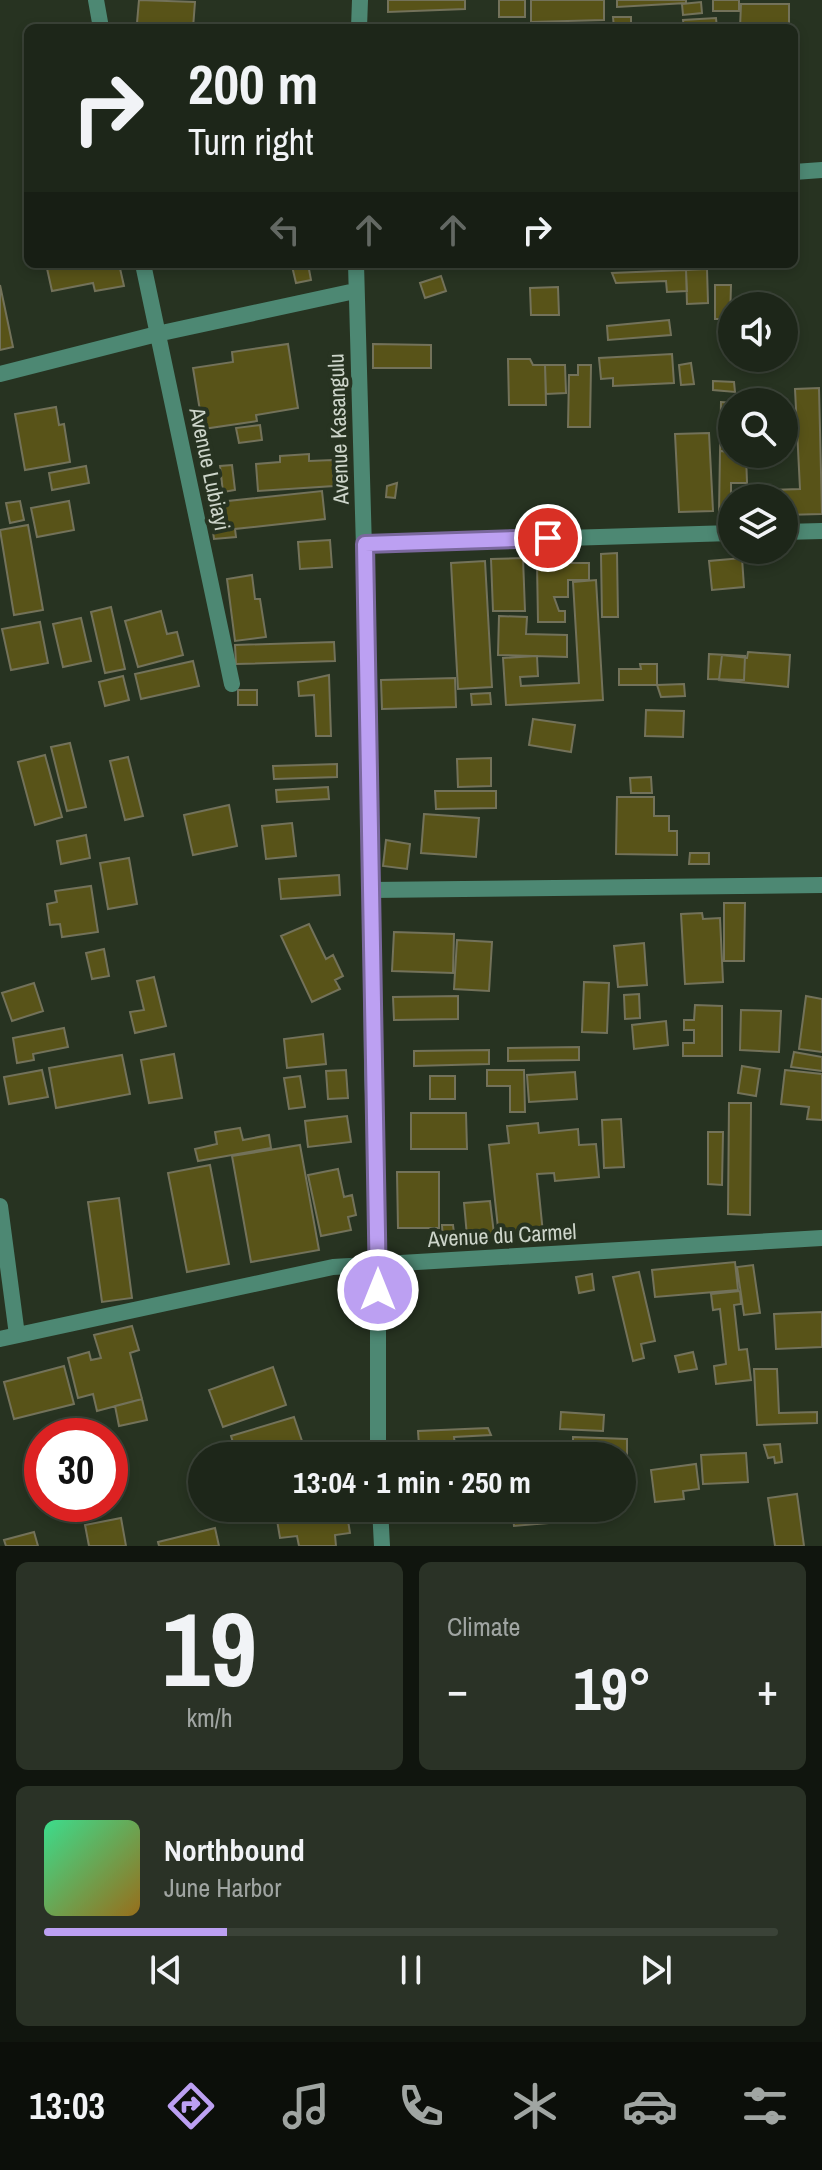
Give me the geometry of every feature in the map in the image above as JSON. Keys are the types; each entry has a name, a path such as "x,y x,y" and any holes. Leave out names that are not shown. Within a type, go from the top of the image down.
{"street":[{"path":"96,0 100,24"},
{"path":"359,24 360,0"},
{"path":"798,172 822,170"},
{"name":"Avenue Lubiayi","path":"144,268 232,684"},
{"name":"Avenue Kasangulu","path":"356,268 365,544 378,1263 378,1442"},
{"path":"0,374 157,334 355,291"},
{"path":"798,532 822,531"},
{"path":"365,544 718,533"},
{"path":"371,890 822,885"},
{"path":"0,1206 17,1335"},
{"name":"Avenue du Carmel","path":"0,1339 297,1274 378,1263 822,1238"},
{"path":"381,1522 382,1546"}],"building":[{"path":"139,0 195,2 193,24 137,23"},
{"path":"388,0 465,0 465,9 388,12"},
{"path":"499,0 525,0 525,17 499,17"},
{"path":"531,0 604,0 604,20 531,22"},
{"path":"617,0 686,0 686,3 617,7"},
{"path":"713,0 739,0 739,11 713,11"},
{"path":"701,2 702,13 683,15 682,4"},
{"path":"741,4 789,4 789,24 740,24"},
{"path":"613,17 631,17 631,24 614,24"},
{"path":"716,18 717,24 684,24 683,20"},
{"path":"558,22 604,23 604,24"},
{"path":"47,268 120,268 124,286 95,291 93,283 52,291"},
{"path":"292,268 309,268 311,280 296,283"},
{"path":"707,269 708,303 687,304 686,270"},
{"path":"686,270 687,291 667,292 666,281 616,283 612,273"},
{"path":"441,276 446,291 425,298 420,283"},
{"path":"0,285 13,347 0,350"},
{"path":"715,285 731,285 731,292 718,292 718,319 715,319"},
{"path":"558,287 559,315 531,315 530,288"},
{"path":"669,320 671,335 608,340 607,326"},
{"path":"288,344 298,408 256,415 257,421 203,429 193,368 233,362 232,352"},
{"path":"373,344 431,345 431,368 373,368"},
{"path":"672,354 674,383 613,386 613,378 601,379 599,358"},
{"path":"508,359 530,359 533,365 545,365 546,405 509,405"},
{"path":"691,363 694,384 681,385 679,365"},
{"path":"545,365 565,365 566,393 546,394"},
{"path":"578,365 591,365 590,427 568,427 569,375 578,375"},
{"path":"713,381 734,382 735,388 713,390"},
{"path":"819,388 822,514 798,515 798,389"},
{"path":"56,407 59,425 64,424 70,462 25,470 15,414"},
{"path":"260,425 262,440 239,443 236,428"},
{"path":"709,433 713,511 679,512 675,434"},
{"path":"309,454 309,461 333,460 334,486 258,491 256,464 280,462 280,456"},
{"path":"232,465 235,490 223,492 220,466"},
{"path":"86,466 89,483 52,490 49,473"},
{"path":"720,468 746,468 747,483 719,484"},
{"path":"397,483 395,498 386,497 387,486"},
{"path":"322,491 325,519 235,529 236,537 214,539 209,503"},
{"path":"20,501 24,520 10,523 6,503"},
{"path":"69,501 74,530 37,537 31,508"},
{"path":"28,525 43,610 14,615 0,530"},
{"path":"330,540 332,567 300,569 298,542"},
{"path":"617,553 618,617 602,617 601,554"},
{"path":"523,558 525,611 493,611 491,559"},
{"path":"485,561 492,687 458,689 451,563"},
{"path":"709,561 742,564 744,587 712,590"},
{"path":"537,563 589,563 589,580 568,580 568,597 554,597 559,611 565,611 565,622 538,622"},
{"path":"252,575 255,599 260,599 266,637 235,641 227,579"},
{"path":"596,580 603,700 506,705 503,658 537,656 538,676 520,677 521,686 579,683 573,582"},
{"path":"111,607 125,669 105,673 91,612"},
{"path":"161,611 167,634 177,632 183,655 138,667 125,621"},
{"path":"499,616 527,617 526,634 567,635 567,657 498,655"},
{"path":"81,618 91,661 63,667 53,624"},
{"path":"40,622 48,663 11,670 2,629"},
{"path":"334,642 335,661 236,664 235,645"},
{"path":"748,652 790,655 788,687 719,680 722,655 747,658"},
{"path":"709,654 745,656 744,680 708,679"},
{"path":"193,661 199,686 141,699 135,674"},
{"path":"640,664 657,664 657,685 619,685 619,669 641,669"},
{"path":"329,675 331,736 316,736 314,695 299,696 298,682"},
{"path":"123,676 129,700 105,706 99,682"},
{"path":"455,678 456,707 382,709 381,680"},
{"path":"684,684 685,696 661,697 657,685"},
{"path":"238,690 257,690 257,705 238,705"},
{"path":"490,693 491,704 472,705 471,694"},
{"path":"646,710 684,711 683,737 645,736"},
{"path":"533,719 575,725 571,752 529,745"},
{"path":"70,743 86,807 67,811 51,747"},
{"path":"45,755 62,817 35,825 18,762"},
{"path":"128,757 143,816 125,820 110,761"},
{"path":"491,758 491,786 458,787 457,759"},
{"path":"337,764 337,777 274,779 273,766"},
{"path":"651,777 652,793 631,793 630,778"},
{"path":"328,787 329,799 277,802 276,790"},
{"path":"435,791 496,791 496,808 436,809"},
{"path":"617,797 654,797 654,816 669,816 669,831 677,831 677,855 616,854"},
{"path":"229,805 237,846 193,855 184,815"},
{"path":"424,814 479,818 476,857 421,853"},
{"path":"292,823 296,856 266,859 262,826"},
{"path":"86,835 90,858 61,864 57,841"},
{"path":"386,840 410,844 407,869 383,866"},
{"path":"690,853 709,853 709,864 689,864"},
{"path":"129,858 137,904 108,909 100,863"},
{"path":"339,875 340,895 281,899 279,879"},
{"path":"91,886 98,932 62,937 60,924 50,925 47,904 57,902 55,891"},
{"path":"724,903 745,903 744,961 724,961"},
{"path":"702,913 703,919 720,918 723,982 685,984 681,914"},
{"path":"309,924 326,959 333,955 343,976 335,980 340,989 312,1002 281,936"},
{"path":"394,932 454,934 453,973 392,971"},
{"path":"457,940 492,942 489,991 454,989"},
{"path":"644,943 647,985 618,987 614,946"},
{"path":"104,949 109,976 92,979 86,953"},
{"path":"154,977 166,1026 135,1033 130,1012 144,1010 137,981"},
{"path":"584,982 609,983 607,1033 582,1032"},
{"path":"34,983 43,1011 12,1021 2,993"},
{"path":"639,994 640,1018 625,1019 624,995"},
{"path":"458,996 458,1019 394,1020 393,997"},
{"path":"806,996 822,999 822,1052 799,1049"},
{"path":"695,1005 722,1006 722,1056 683,1056 683,1043 694,1043 694,1030 684,1030 684,1020 694,1020"},
{"path":"741,1010 781,1011 779,1052 740,1050"},
{"path":"666,1021 668,1045 634,1049 632,1025"},
{"path":"64,1028 68,1047 33,1054 34,1060 17,1063 13,1038"},
{"path":"323,1034 326,1064 287,1068 284,1039"},
{"path":"579,1047 579,1060 508,1061 508,1048"},
{"path":"489,1050 489,1064 414,1066 414,1051"},
{"path":"794,1052 822,1057 822,1071 791,1067"},
{"path":"174,1054 182,1098 149,1103 141,1060"},
{"path":"122,1055 130,1094 56,1108 49,1068"},
{"path":"742,1066 760,1069 756,1096 738,1093"},
{"path":"42,1070 48,1097 9,1104 4,1077"},
{"path":"346,1070 348,1098 328,1099 326,1071"},
{"path":"487,1070 524,1070 525,1112 510,1112 510,1086 487,1086"},
{"path":"785,1070 822,1074 822,1120 807,1119 809,1107 781,1104"},
{"path":"575,1072 577,1099 529,1102 527,1075"},
{"path":"300,1076 305,1107 289,1109 284,1078"},
{"path":"430,1076 455,1076 455,1099 430,1099"},
{"path":"729,1103 751,1103 750,1215 728,1214"},
{"path":"411,1113 466,1113 467,1149 411,1149"},
{"path":"347,1116 351,1142 308,1147 305,1121"},
{"path":"621,1119 624,1167 604,1168 602,1120"},
{"path":"538,1123 539,1133 578,1129 579,1145 596,1144 599,1177 555,1181 554,1173 537,1174 543,1233 499,1237 489,1145 509,1143 507,1126"},
{"path":"240,1128 243,1140 269,1135 271,1148 198,1161 195,1149 217,1144 215,1132"},
{"path":"708,1132 723,1132 722,1185 708,1184"},
{"path":"300,1145 319,1250 251,1262 232,1156"},
{"path":"210,1165 229,1264 187,1272 168,1173"},
{"path":"338,1169 344,1197 352,1195 356,1215 348,1217 351,1230 321,1236 308,1175"},
{"path":"397,1172 439,1172 439,1228 398,1228"},
{"path":"119,1198 132,1298 102,1302 88,1202"},
{"path":"490,1201 494,1234 467,1236 464,1203"},
{"path":"442,1225 453,1225 455,1241 443,1242"},
{"path":"735,1262 738,1290 655,1297 652,1270"},
{"path":"753,1265 760,1313 744,1315 737,1267"},
{"path":"639,1272 655,1341 641,1344 644,1358 633,1361 613,1277"},
{"path":"592,1274 594,1290 579,1293 576,1277"},
{"path":"740,1291 741,1304 734,1305 739,1350 747,1349 751,1380 716,1384 714,1366 726,1364 720,1309 713,1310 711,1294"},
{"path":"822,1312 822,1347 776,1349 774,1314"},
{"path":"132,1326 139,1350 130,1353 142,1399 97,1411 93,1394 78,1398 68,1358 89,1352 91,1360 101,1358 94,1335"},
{"path":"693,1352 697,1369 679,1372 675,1356"},
{"path":"64,1366 74,1404 14,1419 4,1382"},
{"path":"273,1367 286,1405 223,1427 209,1390"},
{"path":"754,1369 777,1369 779,1413 817,1412 817,1423 757,1425"},
{"path":"142,1399 147,1420 128,1424 128,1418 117,1418 115,1406"},
{"path":"561,1412 604,1415 603,1431 560,1429"},
{"path":"294,1417 302,1442 233,1442 231,1436"},
{"path":"488,1428 491,1435 454,1437 455,1442 419,1442 418,1431"},
{"path":"573,1437 627,1439 627,1442 573,1442"},
{"path":"780,1444 782,1462 775,1463 774,1457 768,1458 764,1445"},
{"path":"746,1453 748,1482 703,1484 701,1455"},
{"path":"696,1464 699,1489 683,1491 684,1499 655,1502 651,1470"},
{"path":"797,1494 804,1546 775,1546 768,1498"},
{"path":"122,1522 126,1546 89,1546 85,1525"},
{"path":"277,1522 348,1522 350,1533 335,1535 336,1546 299,1546 297,1536 280,1538"},
{"path":"514,1522 548,1522 548,1523 514,1526"},
{"path":"215,1528 219,1546 159,1546 158,1542"},
{"path":"34,1532 38,1546 6,1546 4,1540"}],"route":[{"path":"378,1290 365,544 548,538"}]}
